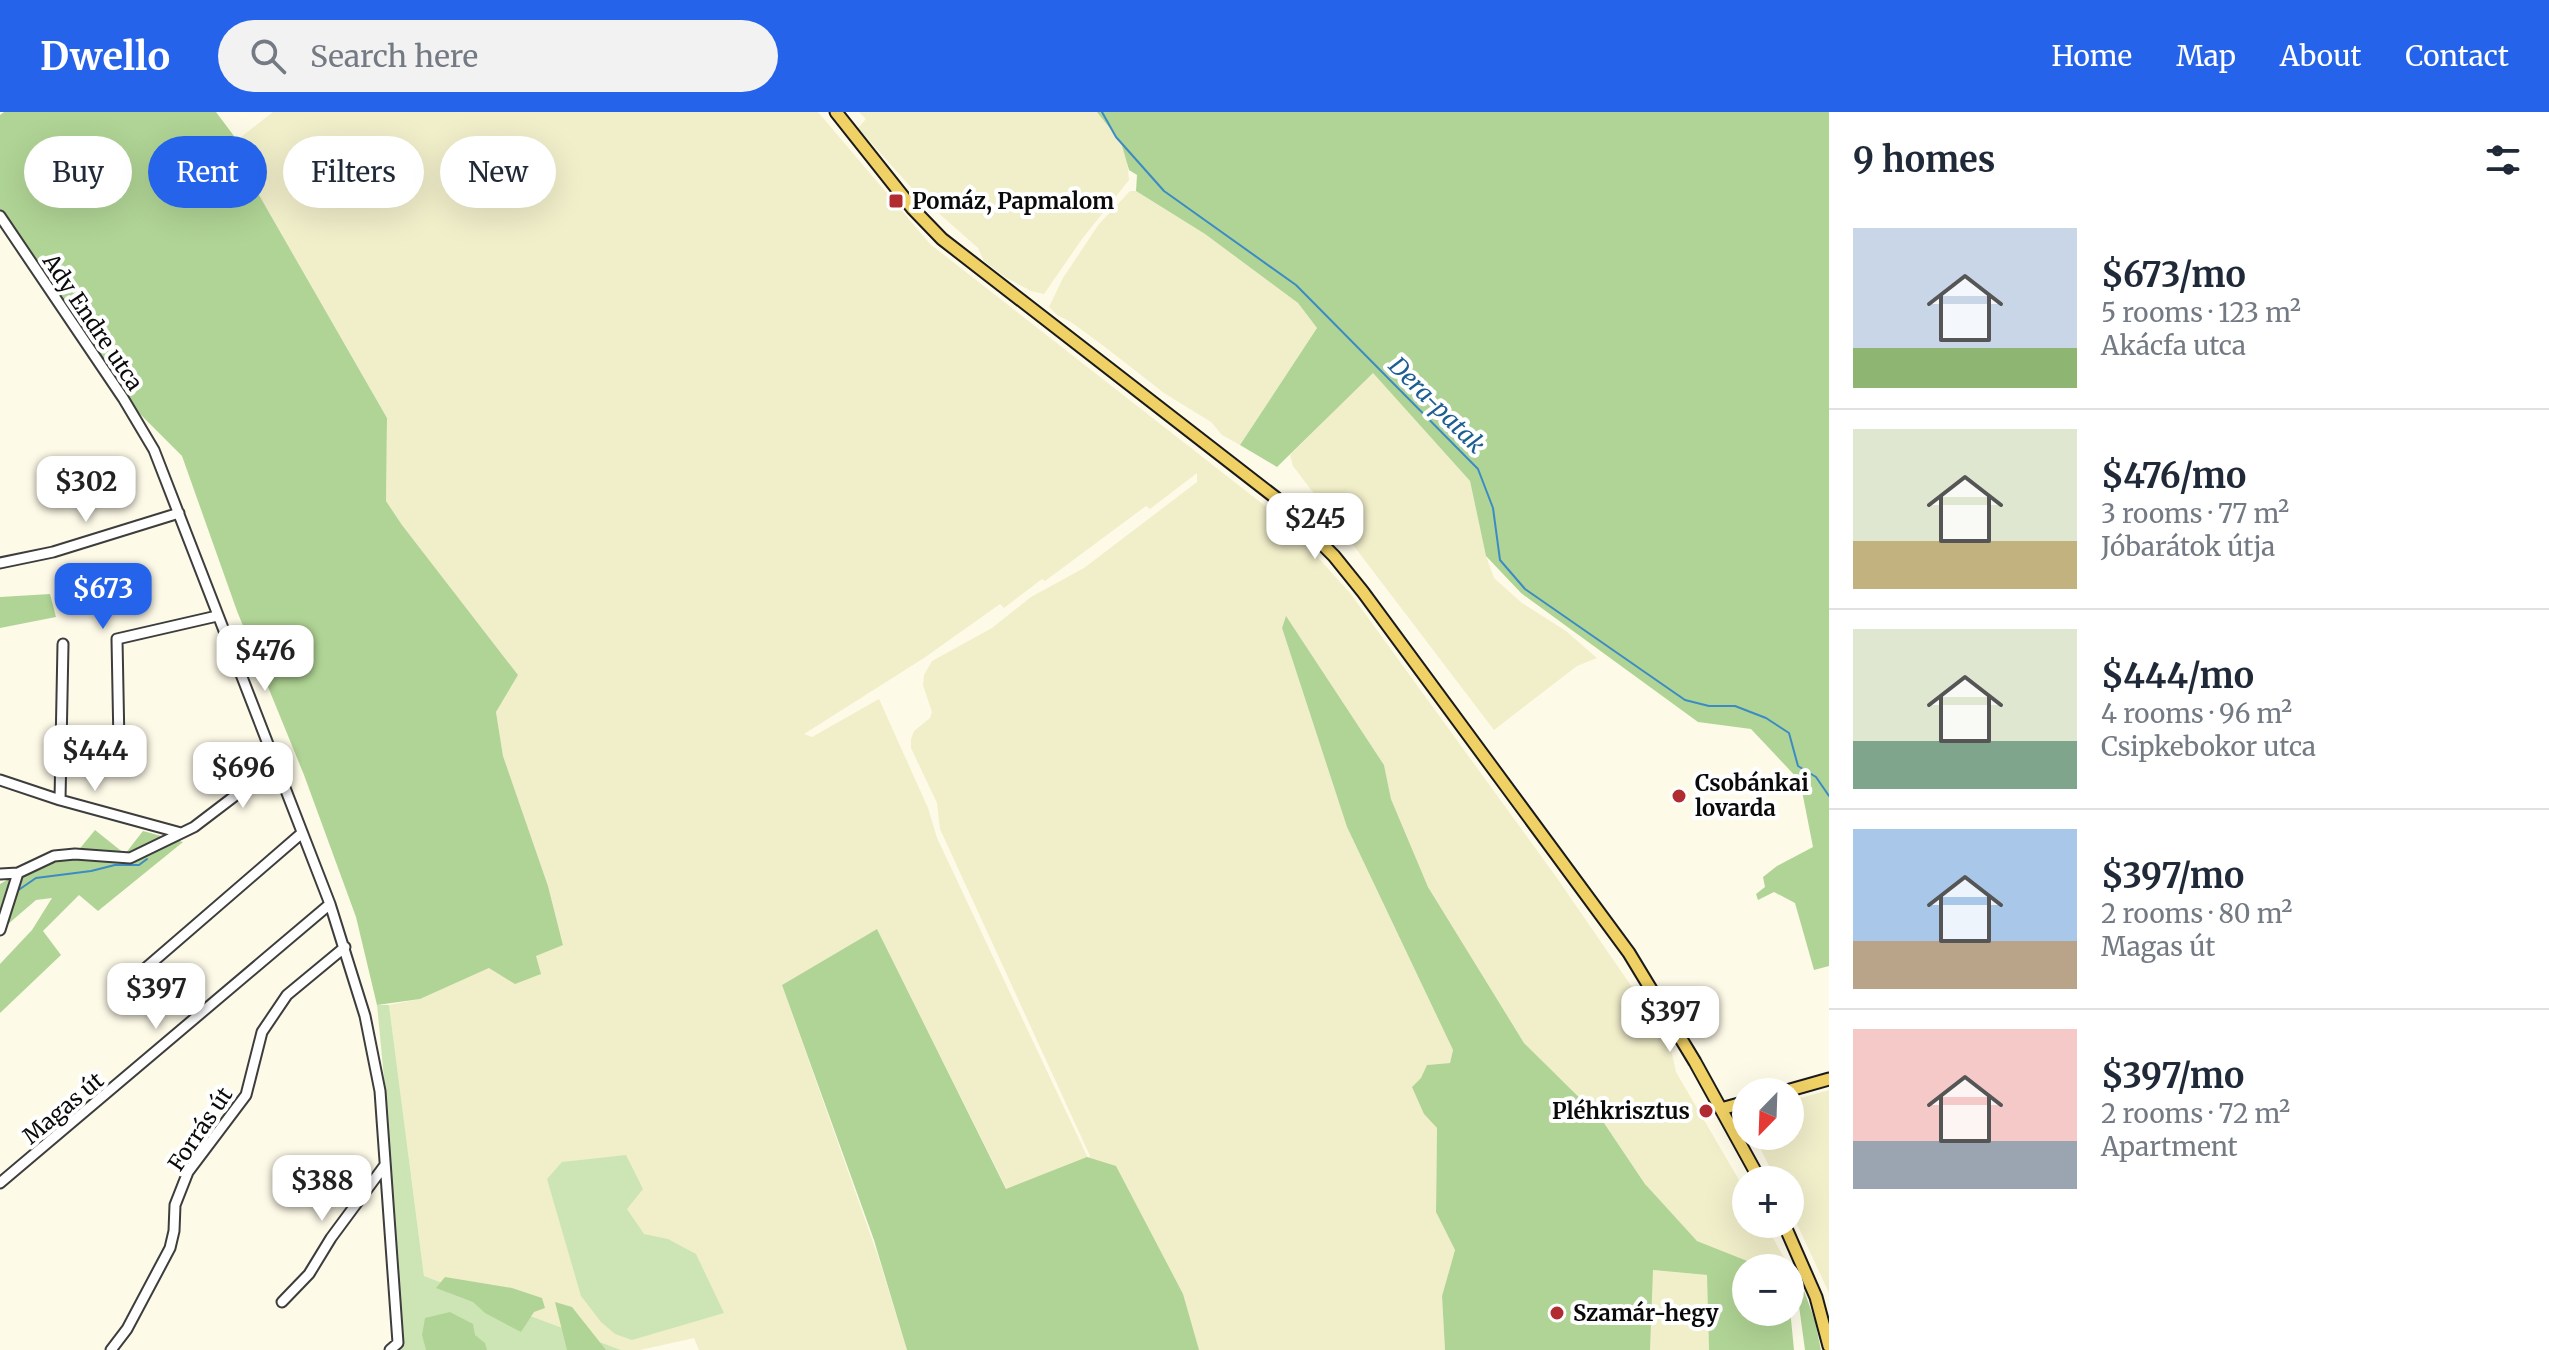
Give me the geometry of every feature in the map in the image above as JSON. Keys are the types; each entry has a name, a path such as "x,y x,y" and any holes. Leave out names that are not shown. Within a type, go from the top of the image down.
{"main road":[{"path":"836,112 913,209 942,239 1265,489 1334,556 1629,953 1752,1166"},
{"path":"1804,1086 1829,1079"},
{"path":"1721,1109 1732,1106"},
{"path":"1791,1238 1816,1297 1829,1346"}],"street":[{"name":"Ady Endre utca","path":"0,216 123,398 154,450 345,947 365,1016 380,1091 398,1343 390,1350"},
{"path":"0,563 53,552 179,513"},
{"path":"119,744 117,639 217,616"},
{"path":"60,800 63,644"},
{"path":"0,874 18,873 54,856 75,854 130,858 194,827 257,779 277,768"},
{"path":"0,780 181,833"},
{"path":"118,992 302,833"},
{"path":"0,930 18,873"},
{"name":"Magas út","path":"0,1183 330,904"},
{"name":"Forrás út","path":"111,1350 127,1329 170,1248 175,1205 188,1172 246,1095 262,1032 287,995 345,947"},
{"path":"282,1302 309,1274 331,1238 385,1165"}],"shaded area":[{"path":"273,112 818,112 930,244 1287,523 1350,593 1557,878 1669,1041 1676,1072 1732,1168 1732,1238 1773,1238 1782,1254 1732,1255 1697,1241 1648,1188 1602,1120 1524,1043 1428,887 1391,799 1384,765 1286,617 1282,628 1347,827 1453,1050 1450,1063 1427,1065 1424,1114 1437,1128 1436,1212 1455,1250 1442,1296 1445,1350 1199,1350 1007,1190 877,929 782,985 879,1259 907,1350 699,1350 694,1338 640,1350 621,1350 424,1276 389,1005 420,999 489,968 536,956 563,944 548,886 503,756 496,712 518,675 386,501 387,418 266,208 267,136 242,136","holes":["1197,473 1197,482 1084,568 1031,597 992,628 932,661 924,675 923,685 932,712 930,718 914,731 911,748 937,803 940,829 1090,1156 1088,1158 937,838 928,808 879,699 812,737 804,734 924,658 1000,604 1004,608 1042,579 1045,581 1146,506 1150,509"]},
{"path":"859,112 1099,112 1125,140 1129,180 1082,239 1044,294 1031,291 984,261 978,248 917,194 858,128 866,119"},
{"path":"1130,191 1136,191 1205,234 1298,303 1317,328 1240,445 1222,435 1211,422 1164,393 1049,307 1063,278 1099,224"},
{"path":"1372,372 1470,481 1486,556 1494,578 1522,603 1566,631 1597,658 1577,666 1494,730 1293,466 1290,455"},
{"path":"1829,1090 1829,1293 1803,1238 1804,1166 1769,1166 1761,1150 1804,1150 1804,1097"},
{"path":"1652,1270 1707,1275 1709,1350 1650,1350"}],"green space":[{"path":"4,112 216,112 234,136 148,136 148,208 266,208 387,418 386,501 518,675 496,712 503,756 548,886 563,945 536,956 541,974 515,984 489,968 420,999 377,1005 356,917 304,775 237,611 182,456 124,398 0,213 0,115"},
{"path":"1097,112 1829,112 1829,966 1814,970 1795,903 1774,892 1758,900 1756,894 1765,887 1763,877 1813,847 1800,781 1751,729 1698,722 1521,593 1486,556 1470,481 1373,373 1277,467 1240,445 1317,328 1298,303 1205,234 1136,191 1137,175 1129,170 1121,142"},
{"path":"50,594 56,617 0,628 0,597"},
{"path":"1286,616 1384,765 1391,799 1428,887 1524,1043 1602,1120 1645,1184 1697,1241 1732,1255 1732,1326 1792,1326 1794,1350 1709,1350 1707,1275 1653,1270 1650,1350 1445,1350 1442,1296 1455,1250 1436,1212 1437,1128 1424,1114 1412,1087 1427,1065 1450,1063 1453,1050 1347,827 1282,628"},
{"path":"95,830 125,854 143,831 183,842 98,911 79,895 43,931 61,955 0,1013 0,964 32,930 52,898 36,900 0,931 0,884 47,857 77,852"},
{"path":"877,929 1006,1189 1087,1157 1116,1166 1183,1294 1199,1350 907,1350 874,1240 782,985"},
{"path":"377,1005 389,1005 424,1276 621,1350 393,1350 398,1343 385,1088"},
{"path":"626,1155 643,1189 627,1209 644,1234 668,1239 696,1254 724,1313 632,1340 615,1334 601,1322 581,1296 547,1179 562,1162"},
{"path":"445,1277 512,1288 542,1298 545,1308 534,1312 521,1332 485,1313 473,1302 436,1288"},
{"path":"1804,1291 1821,1350 1805,1350 1802,1326"},
{"path":"555,1302 572,1307 606,1350 567,1350"},
{"path":"450,1312 473,1324 475,1335 485,1343 487,1350 426,1350 422,1335 425,1318"}],"waterway":[{"name":"Dera-patak","path":"1102,112 1116,137 1164,191 1296,285 1478,469 1493,508 1500,560 1525,589 1685,700 1709,706 1735,706 1766,718 1789,733 1798,766 1816,777 1829,796"},
{"path":"17,891 36,878 115,865 139,865 147,859"}],"place":[{"name":"Pomáz, Papmalom","path":"896,201"},
{"name":"Csobánkai lovarda","path":"1679,796"},
{"name":"Pléhkrisztus","path":"1706,1111"},
{"name":"Szamár-hegy","path":"1557,1313"}]}
